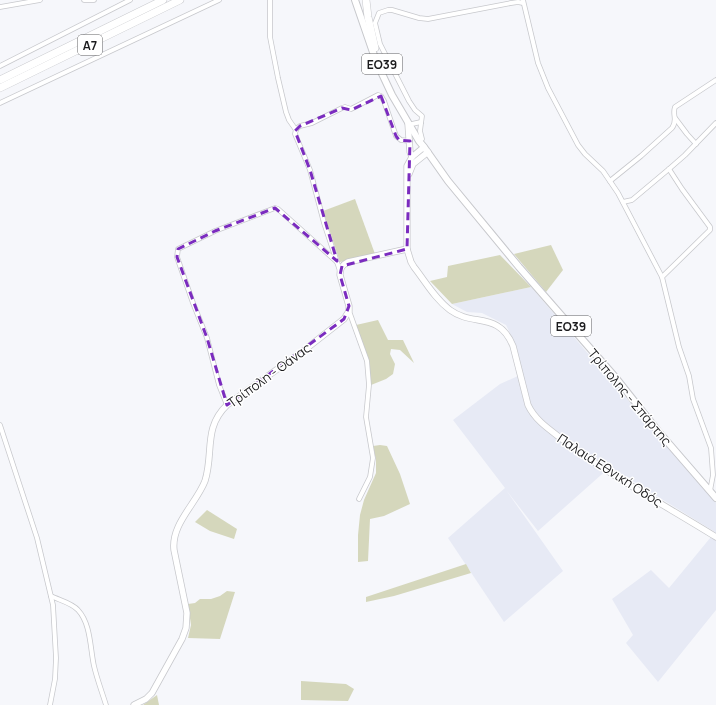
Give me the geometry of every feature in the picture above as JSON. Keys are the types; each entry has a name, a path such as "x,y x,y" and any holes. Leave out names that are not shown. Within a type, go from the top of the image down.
{"highway":[{"name":"Α7","path":"0,80 164,0"},
{"name":"Α7","path":"0,88 180,0"},
{"path":"366,0 375,48"}],"main road":[{"name":"Τρίπολης - Σπάρτης","path":"355,0 376,61 392,95 410,124 422,139 426,149"},
{"name":"Τρίπολης - Σπάρτης","path":"359,0 375,48 419,141 452,186 519,267 616,378 658,431 716,498"},
{"name":"Παλαιά Εθνική Οδός","path":"410,124 410,152 412,157 408,163 407,249 414,267 448,309 464,317 489,322 506,332 513,346 528,405 538,421 589,460 716,537"},
{"path":"412,157 426,149"},
{"path":"408,176 411,167 426,149"},
{"path":"412,157 420,158"},
{"path":"348,311 340,271 342,266 348,262 407,249"},
{"name":"Τρίπολη - Θάνας","path":"134,705 146,699 152,693 186,628 187,613 174,550 174,540 178,528 204,481 208,468 213,427 216,417 227,405 337,325 344,319 348,311"}],"street":[{"path":"0,7 40,0"},
{"path":"84,0 94,0"},
{"path":"0,66 130,0"},
{"path":"0,103 219,0"},
{"path":"270,0 270,37 286,112 289,120 296,130 295,134 310,170 319,206 340,271"},
{"path":"422,139 420,131 422,116 415,110 409,101 380,44 375,23 379,13 392,10 419,18 428,18 523,2 538,63 548,88 578,145 610,181 623,202 662,277 679,348 689,376 693,399 711,448 713,475 710,491"},
{"path":"610,181 668,133 674,125 675,108 716,80"},
{"path":"296,130 300,126 312,123 342,108 345,107 351,109 378,95 381,96 384,101 396,136 401,140 410,141"},
{"path":"675,118 686,134 696,144"},
{"path":"410,124 421,122"},
{"path":"623,202 632,200 669,169 716,123"},
{"path":"662,277 710,230 710,227 669,169"},
{"path":"227,405 219,385 207,338 177,257 178,249 215,231 275,208 278,209 337,262"},
{"path":"348,311 367,361 368,385 366,417 373,458 370,477 359,499"},
{"path":"0,425 37,538 53,605 56,658 55,679 50,705"},
{"path":"51,596 74,606 82,615 88,630 96,674 106,705"}],"highlighted area":[{"path":"381,96 396,136 399,140 410,141 407,249 342,266 340,275 349,306 344,319 227,405 207,338 177,257 178,249 215,231 275,208 337,261 310,170 295,131 300,126 342,108 351,110"}],"shaded area":[{"path":"531,287 716,503 716,610 658,682 626,643 633,635 612,599 651,570 669,588 715,532 610,467 538,531 506,490 563,571 504,622 448,538 505,488 453,420 500,384 518,376 517,348 506,325 482,313 467,312 452,304"}],"green space":[{"path":"355,199 375,254 340,262 323,211"},
{"path":"551,245 563,270 546,292 514,254"},
{"path":"500,255 531,287 452,304 430,281 447,277 448,266"},
{"path":"378,320 388,340 403,340 414,363 400,350 391,349 390,354 395,364 393,374 386,379 371,385 368,357 356,325"},
{"path":"373,446 387,446 400,474 410,504 384,516 370,519 368,561 358,562 360,515 364,500 376,473 376,460"},
{"path":"207,510 237,529 234,539 210,531 195,522"},
{"path":"466,564 471,573 394,596 366,602 366,597"},
{"path":"227,591 235,592 220,639 188,638 191,625 188,604 195,603 200,599 211,599 220,596"},
{"path":"301,681 346,684 354,689 348,701 301,700"},
{"path":"157,695 159,705 143,705"}]}
